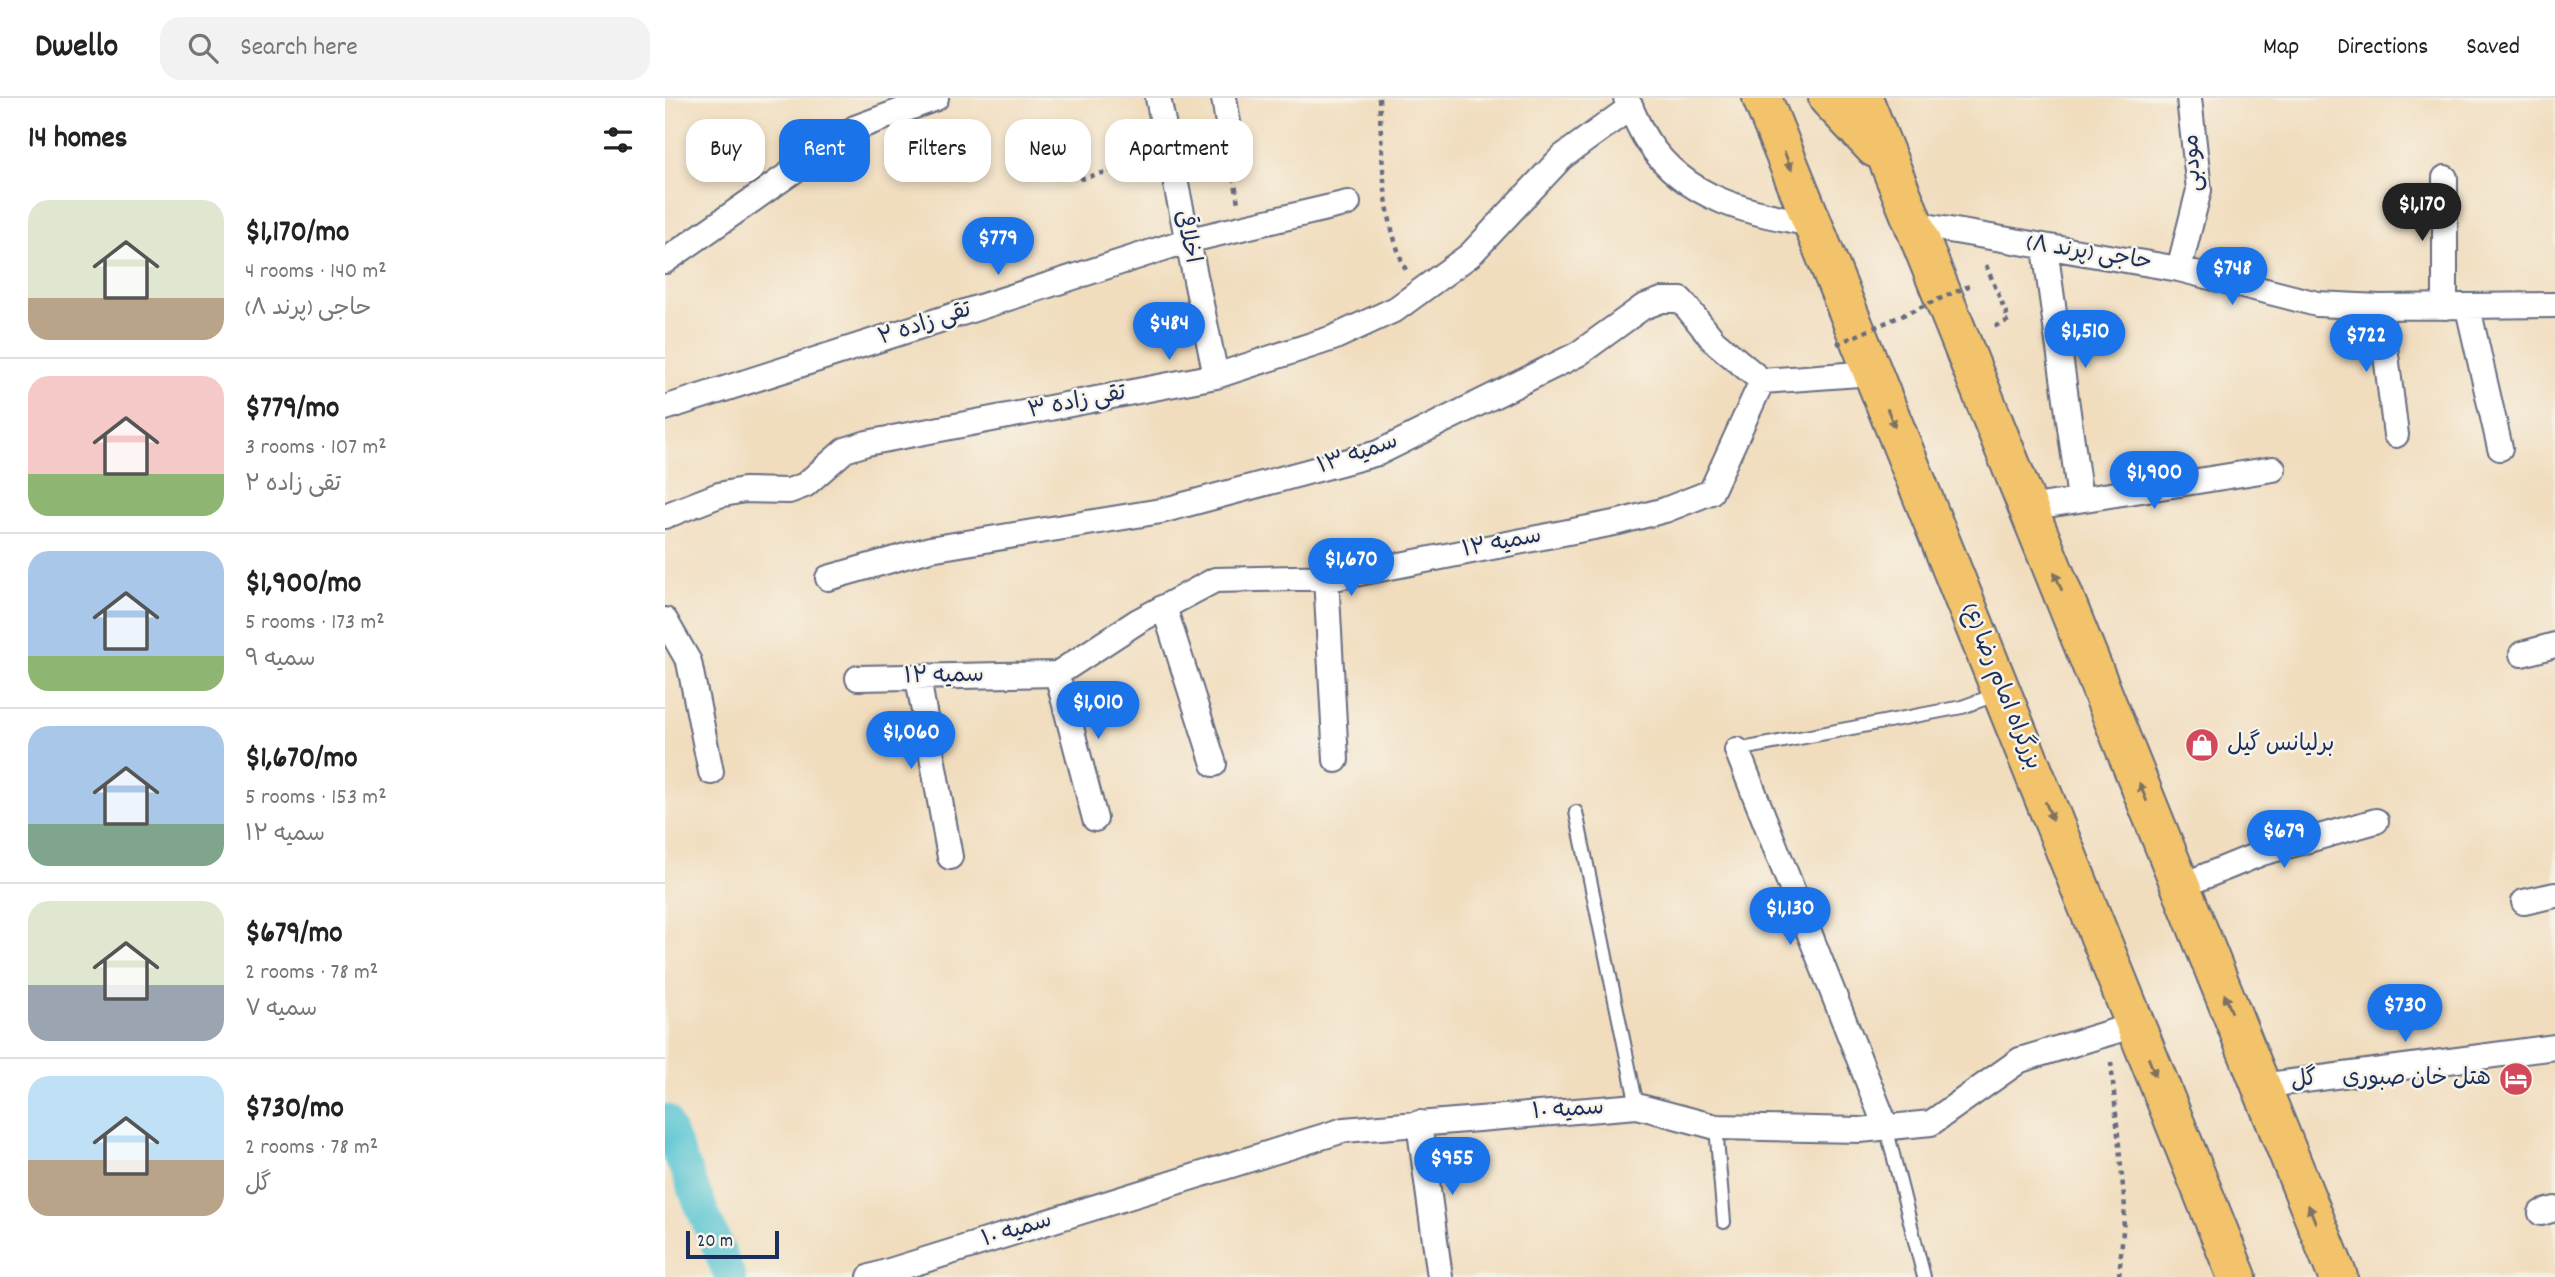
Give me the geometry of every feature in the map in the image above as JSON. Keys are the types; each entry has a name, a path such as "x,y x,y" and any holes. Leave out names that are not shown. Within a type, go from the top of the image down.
{"highway":[{"name":"بزرگراه امام رضا (ع)","path":"1762,98 2002,693 2123,1029 2237,1277"},
{"path":"1828,98 1891,165"},
{"path":"1863,98 2338,1277"}],"street":[{"path":"665,261 855,128 936,98"},
{"name":"اخلاقی","path":"1158,98 1162,119"},
{"path":"1224,98 1227,119"},
{"name":"مودبی","path":"2179,269 2199,190 2189,98"},
{"path":"1628,102 1648,142 1689,186 1750,213 1813,224"},
{"name":"تقی زاده ۳","path":"665,516 719,495 744,490 789,491 805,485 845,450 867,443 1216,376 1333,338 1396,309 1470,254 1562,157 1628,102"},
{"path":"2445,178 2456,307 2500,448"},
{"name":"اخلاقی","path":"1174,182 1216,376"},
{"name":"تقی زاده ۲","path":"665,408 1186,241 1348,203"},
{"name":"حاجی (پرند ۸)","path":"1914,224 2179,269 2317,304 2381,307 2555,306"},
{"path":"2045,248 2080,499"},
{"name":"سمیه ۱۳","path":"828,578 930,550 1161,511 1378,453 1578,354 1643,307 1662,300 1681,300 1714,341 1762,381"},
{"path":"2381,307 2396,435"},
{"path":"1762,381 1873,373"},
{"name":"سمیه ۱۲","path":"858,678 1057,674 1164,607 1215,580 1326,577 1619,522 1665,510 1711,492 1762,381"},
{"path":"2028,508 2273,469"},
{"path":"1326,577 1336,760"},
{"path":"1164,607 1214,764"},
{"path":"665,620 688,662 711,772"},
{"path":"2522,654 2555,645"},
{"path":"1057,674 1095,819"},
{"path":"918,678 950,857"},
{"path":"1737,750 1886,1127"},
{"path":"2181,886 2262,853 2376,821"},
{"path":"2524,902 2555,895"},
{"name":"سمیه ۱۰","path":"870,1277 1344,1130 1637,1106 1716,1127 1860,1130 1931,1123 2020,1060 2123,1029"},
{"name":"گل","path":"2261,1086 2555,1047"},
{"path":"1419,1123 1440,1277"}],"lane":[{"path":"1737,750 1962,707 2002,693"},
{"path":"1576,813 1637,1106"},
{"path":"1716,1127 1724,1222"},
{"path":"1886,1127 1924,1277"}],"path":[{"path":"1380,98 1386,192 1393,242 1417,293"},
{"path":"1236,182 1241,230"},
{"path":"1974,235 2009,320 1987,330"},
{"path":"1837,344 1969,286"},
{"path":"2119,1277 2125,1208 2112,1080 2123,1029"}],"waterway":[{"path":"665,1120 730,1277"}],"place":[{"name":"برلیانس گیل","path":"2202,745"},
{"name":"هتل خان صبوری","path":"2516,1079"}]}
